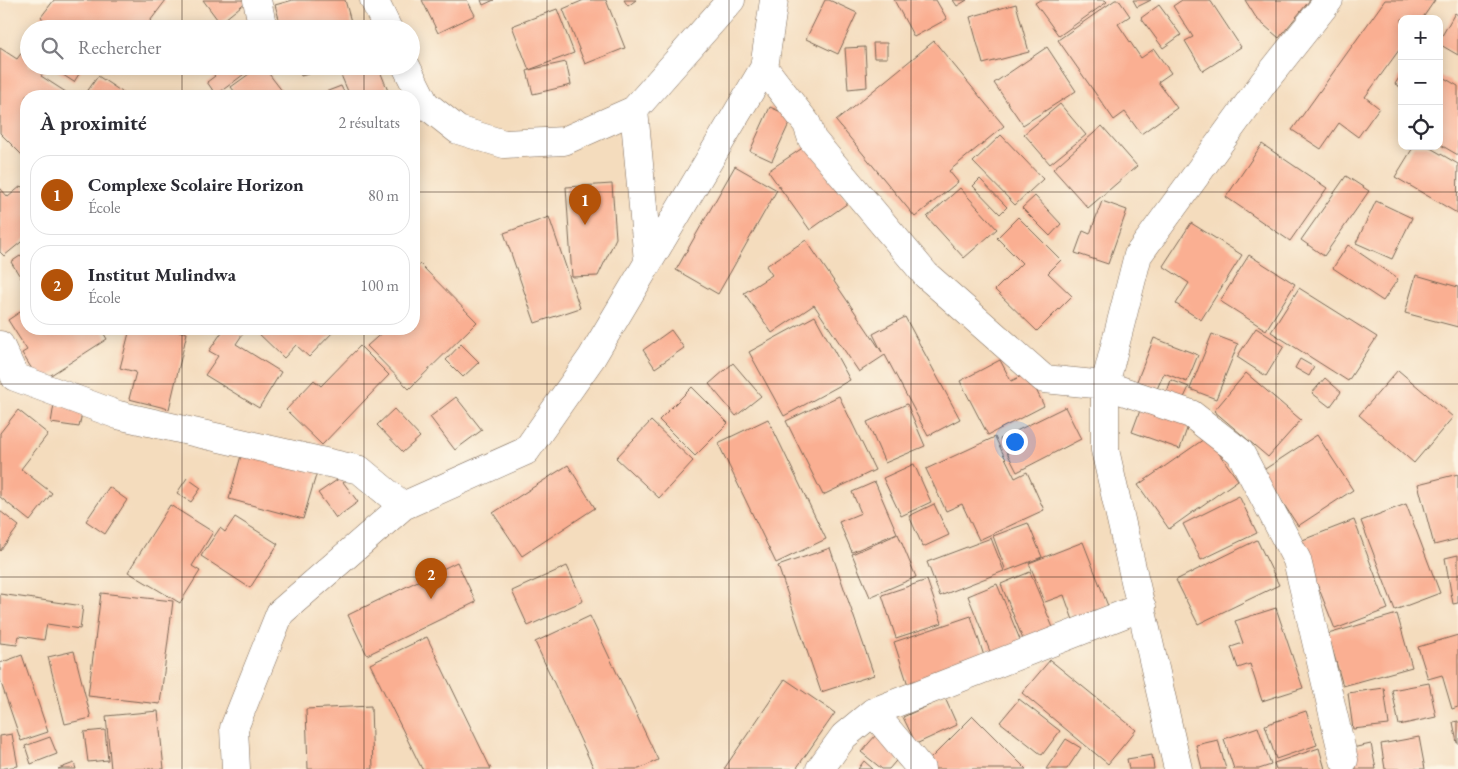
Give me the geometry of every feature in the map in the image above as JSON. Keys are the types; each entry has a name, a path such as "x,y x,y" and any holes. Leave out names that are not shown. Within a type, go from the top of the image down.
{"street":[{"path":"256,0 261,20"},
{"path":"374,0 384,20"},
{"path":"420,96 424,104 458,130 504,144 564,141 634,110 731,0"},
{"path":"236,769 234,728 280,613 402,506 526,451 592,357 764,68 774,0"},
{"path":"1178,769 1105,450 1105,385 1138,255 1264,82 1329,0"},
{"path":"764,68 807,124 812,139 926,274 1044,379 1105,385 1192,414 1240,452 1297,560 1344,760"},
{"path":"410,75 417,90"},
{"path":"634,110 648,261"},
{"path":"0,345 15,377 118,415 360,470 402,506"},
{"path":"820,769 844,736 873,712 1142,607"},
{"path":"873,712 921,769"}],"building":[{"path":"54,0 166,0 151,20 44,20 41,17"},
{"path":"203,0 245,0 246,2 224,20 218,20"},
{"path":"293,0 345,0 351,20 279,20 275,5"},
{"path":"422,0 467,0 475,15 438,33"},
{"path":"481,0 494,0 483,5"},
{"path":"584,0 606,0 625,48 585,64 563,9"},
{"path":"624,0 636,0 628,6"},
{"path":"825,0 829,0 857,13 838,54 806,39"},
{"path":"894,0 936,0 947,19 914,37"},
{"path":"953,0 967,0 957,6"},
{"path":"1040,0 1105,0 1107,2 1059,36 1035,3"},
{"path":"1115,0 1119,0 1130,16 1118,24 1141,58 1154,49 1171,73 1158,82 1177,108 1141,134 1125,112 1114,120 1058,40"},
{"path":"1133,0 1151,0 1137,7"},
{"path":"1182,0 1210,0 1241,47 1203,71 1185,41 1193,37 1173,6"},
{"path":"1245,0 1310,0 1279,38 1257,19"},
{"path":"1385,0 1435,0 1425,15 1398,15 1398,52 1365,97 1379,108 1358,137 1339,123 1321,149 1292,130"},
{"path":"1016,4 1029,52 983,64 970,17"},
{"path":"1159,5 1181,35 1163,48 1141,18"},
{"path":"557,9 574,53 529,70 512,26"},
{"path":"1455,13 1458,15 1458,55 1443,46 1443,34"},
{"path":"934,41 1004,126 949,171 958,182 915,217 836,121"},
{"path":"873,43 887,43 887,58 874,58"},
{"path":"865,47 867,87 848,89 845,48"},
{"path":"1047,47 1076,91 1023,125 994,83"},
{"path":"0,48 17,59 20,55 20,75 42,75 63,90 20,90 20,153 0,133"},
{"path":"566,62 571,85 533,94 527,71"},
{"path":"63,75 78,75 74,82"},
{"path":"243,75 223,90 213,90 207,82 215,76"},
{"path":"248,75 270,75 281,90 233,90 231,87"},
{"path":"341,75 382,75 388,90 347,90"},
{"path":"98,76 119,90 88,90"},
{"path":"1443,77 1458,86 1458,155 1443,146"},
{"path":"341,86 343,90 331,90"},
{"path":"1060,104 1086,135 1050,164 1024,134"},
{"path":"770,107 792,117 772,161 750,151"},
{"path":"1102,126 1137,166 1088,208 1053,169"},
{"path":"1001,135 1043,179 1015,205 973,162"},
{"path":"1262,144 1327,188 1290,241 1226,197"},
{"path":"807,145 848,203 810,230 768,171"},
{"path":"1412,150 1434,150 1458,164 1457,213 1395,177"},
{"path":"735,166 777,190 718,294 676,270"},
{"path":"1346,176 1369,191 1324,256 1301,240"},
{"path":"980,179 1007,207 1000,214 973,186"},
{"path":"612,184 616,238 598,276 572,277 566,187"},
{"path":"20,187 20,243 4,256 0,252 0,188 8,197"},
{"path":"960,188 997,229 964,258 927,217"},
{"path":"1035,196 1061,224 1050,236 1022,208"},
{"path":"1102,201 1127,210 1108,264 1075,253 1083,231 1090,234"},
{"path":"1376,201 1412,218 1392,259 1356,243"},
{"path":"549,217 580,308 535,323 504,233"},
{"path":"1018,217 1061,260 1048,273 1072,296 1037,331 995,290 1022,263 997,238"},
{"path":"1191,223 1242,255 1201,320 1176,304 1189,283 1163,266"},
{"path":"806,240 882,352 873,334 905,317 960,419 928,436 885,355 859,372 814,305 772,333 744,293 772,275 766,266"},
{"path":"1348,245 1398,279 1383,301 1333,268"},
{"path":"1249,255 1295,284 1266,330 1220,301"},
{"path":"20,256 20,276 11,262"},
{"path":"420,264 477,322 409,389 367,346 379,335 420,335"},
{"path":"1416,275 1458,287 1458,327 1405,313"},
{"path":"1299,288 1377,337 1348,381 1271,332"},
{"path":"20,312 20,335 105,335 107,339 40,382 22,353 27,350 8,320"},
{"path":"815,316 850,380 784,416 749,352"},
{"path":"1256,328 1284,346 1266,376 1237,357"},
{"path":"671,330 684,348 655,368 643,350"},
{"path":"1212,334 1238,344 1216,399 1190,389"},
{"path":"128,335 187,335 169,409 129,399 136,372 120,368"},
{"path":"220,335 242,335 236,344 281,372 259,408 205,375 218,356 209,351"},
{"path":"260,335 330,335 309,357 296,345 284,358"},
{"path":"1154,338 1198,355 1187,382 1164,373 1157,389 1137,381"},
{"path":"461,344 479,362 463,377 446,360"},
{"path":"360,346 389,375 322,445 286,410 314,380 321,386"},
{"path":"1300,359 1314,367 1309,376 1295,368"},
{"path":"1000,360 1011,381 1028,373 1044,406 988,435 960,381"},
{"path":"733,363 761,396 736,416 709,384"},
{"path":"1398,370 1453,417 1414,463 1359,415"},
{"path":"1246,373 1301,420 1268,457 1214,411"},
{"path":"1325,378 1341,392 1330,407 1312,393"},
{"path":"1171,380 1189,387 1181,404 1165,398"},
{"path":"692,387 728,423 695,456 659,420"},
{"path":"839,396 875,470 823,495 786,421"},
{"path":"456,397 482,430 455,450 430,417"},
{"path":"54,404 83,409 79,427 51,423"},
{"path":"907,404 925,446 885,463 867,422"},
{"path":"1142,405 1189,423 1180,449 1132,432"},
{"path":"1065,407 1081,439 1017,472 1000,439"},
{"path":"394,409 420,437 403,452 377,425"},
{"path":"18,410 48,434 21,469 52,493 30,521 0,497 0,433"},
{"path":"768,419 826,539 776,563 718,443"},
{"path":"651,421 693,461 659,498 616,458"},
{"path":"1317,435 1353,490 1298,526 1262,471"},
{"path":"995,437 1015,478 1027,472 1044,510 979,540 962,504 946,511 926,469"},
{"path":"1207,437 1238,480 1169,529 1138,485"},
{"path":"242,452 317,472 303,519 229,499"},
{"path":"914,464 931,502 901,516 883,478"},
{"path":"568,465 595,508 522,556 493,513"},
{"path":"1458,474 1458,539 1434,545 1418,484"},
{"path":"187,478 201,488 191,502 177,493"},
{"path":"340,478 358,502 336,518 318,493"},
{"path":"875,482 897,533 852,552 839,522 861,513 852,492"},
{"path":"109,487 127,500 105,534 86,521"},
{"path":"1239,496 1257,533 1201,560 1183,524"},
{"path":"934,504 949,535 923,547 909,516"},
{"path":"1406,504 1440,593 1395,610 1361,521"},
{"path":"170,505 213,532 192,566 200,571 180,603 128,572"},
{"path":"0,511 19,526 0,551"},
{"path":"235,517 278,544 250,588 201,556 220,528 225,532"},
{"path":"1354,520 1388,609 1335,629 1300,541"},
{"path":"1028,523 1042,557 1006,571 993,536"},
{"path":"898,534 916,577 870,597 852,554"},
{"path":"991,538 1004,571 940,596 927,562"},
{"path":"1257,540 1279,585 1198,624 1176,580"},
{"path":"1083,542 1108,606 1073,620 1064,595 1045,602 1029,563"},
{"path":"830,548 874,675 821,692 778,566"},
{"path":"1458,555 1458,603 1453,604 1445,558"},
{"path":"457,562 476,602 367,655 348,615"},
{"path":"567,566 583,601 528,626 512,591"},
{"path":"1030,572 1054,630 1024,642 1001,584"},
{"path":"927,580 942,623 896,638 882,595"},
{"path":"997,584 1021,642 991,654 968,596"},
{"path":"101,593 173,601 160,704 88,696"},
{"path":"0,594 83,606 80,629 47,624 44,640 19,636 17,645 0,643"},
{"path":"1276,608 1303,688 1262,701 1250,664 1238,668 1231,647 1243,643 1235,621"},
{"path":"1397,614 1412,667 1343,686 1328,634"},
{"path":"590,616 658,760 639,769 594,769 535,642"},
{"path":"971,616 986,662 909,688 894,642"},
{"path":"1458,635 1458,707 1452,709 1442,675 1428,679 1418,647"},
{"path":"427,637 491,769 422,769 370,664"},
{"path":"74,651 91,718 65,724 48,657"},
{"path":"22,655 48,732 21,741 0,680 0,663"},
{"path":"1050,660 1136,730 1108,764 1022,693"},
{"path":"785,679 835,713 796,769 724,769"},
{"path":"1429,683 1436,717 1399,725 1392,690"},
{"path":"1384,688 1389,725 1353,729 1348,693"},
{"path":"945,698 957,725 916,744 903,717"},
{"path":"1019,699 1060,731 1042,755 1000,722"},
{"path":"371,706 373,769 308,769 306,709"},
{"path":"158,711 164,769 111,769 106,716"},
{"path":"1306,711 1317,745 1276,759 1265,725"},
{"path":"973,716 1026,769 930,769 925,764"},
{"path":"1458,721 1458,743 1457,743 1453,722"},
{"path":"1258,727 1271,765 1259,769 1234,769 1224,739"},
{"path":"105,730 108,760 88,762 84,732"},
{"path":"12,734 18,766 0,769 0,736"},
{"path":"876,735 901,755 889,769 882,769 861,752"},
{"path":"50,737 57,754 31,764 25,746"},
{"path":"1419,737 1425,769 1385,769 1381,744"},
{"path":"1066,739 1081,748 1067,769 1046,769"},
{"path":"1218,740 1226,769 1202,769 1196,745"},
{"path":"1371,744 1376,769 1356,769 1352,748"},
{"path":"1319,748 1325,769 1276,769 1274,763"},
{"path":"1152,755 1154,769 1129,769 1127,759"},
{"path":"864,761 873,769 858,769"},
{"path":"74,763 76,769 58,769"}],"place":[{"name":"Complexe Scolaire Horizon","path":"585,225"},
{"name":"Institut Mulindwa","path":"431,599"}]}
